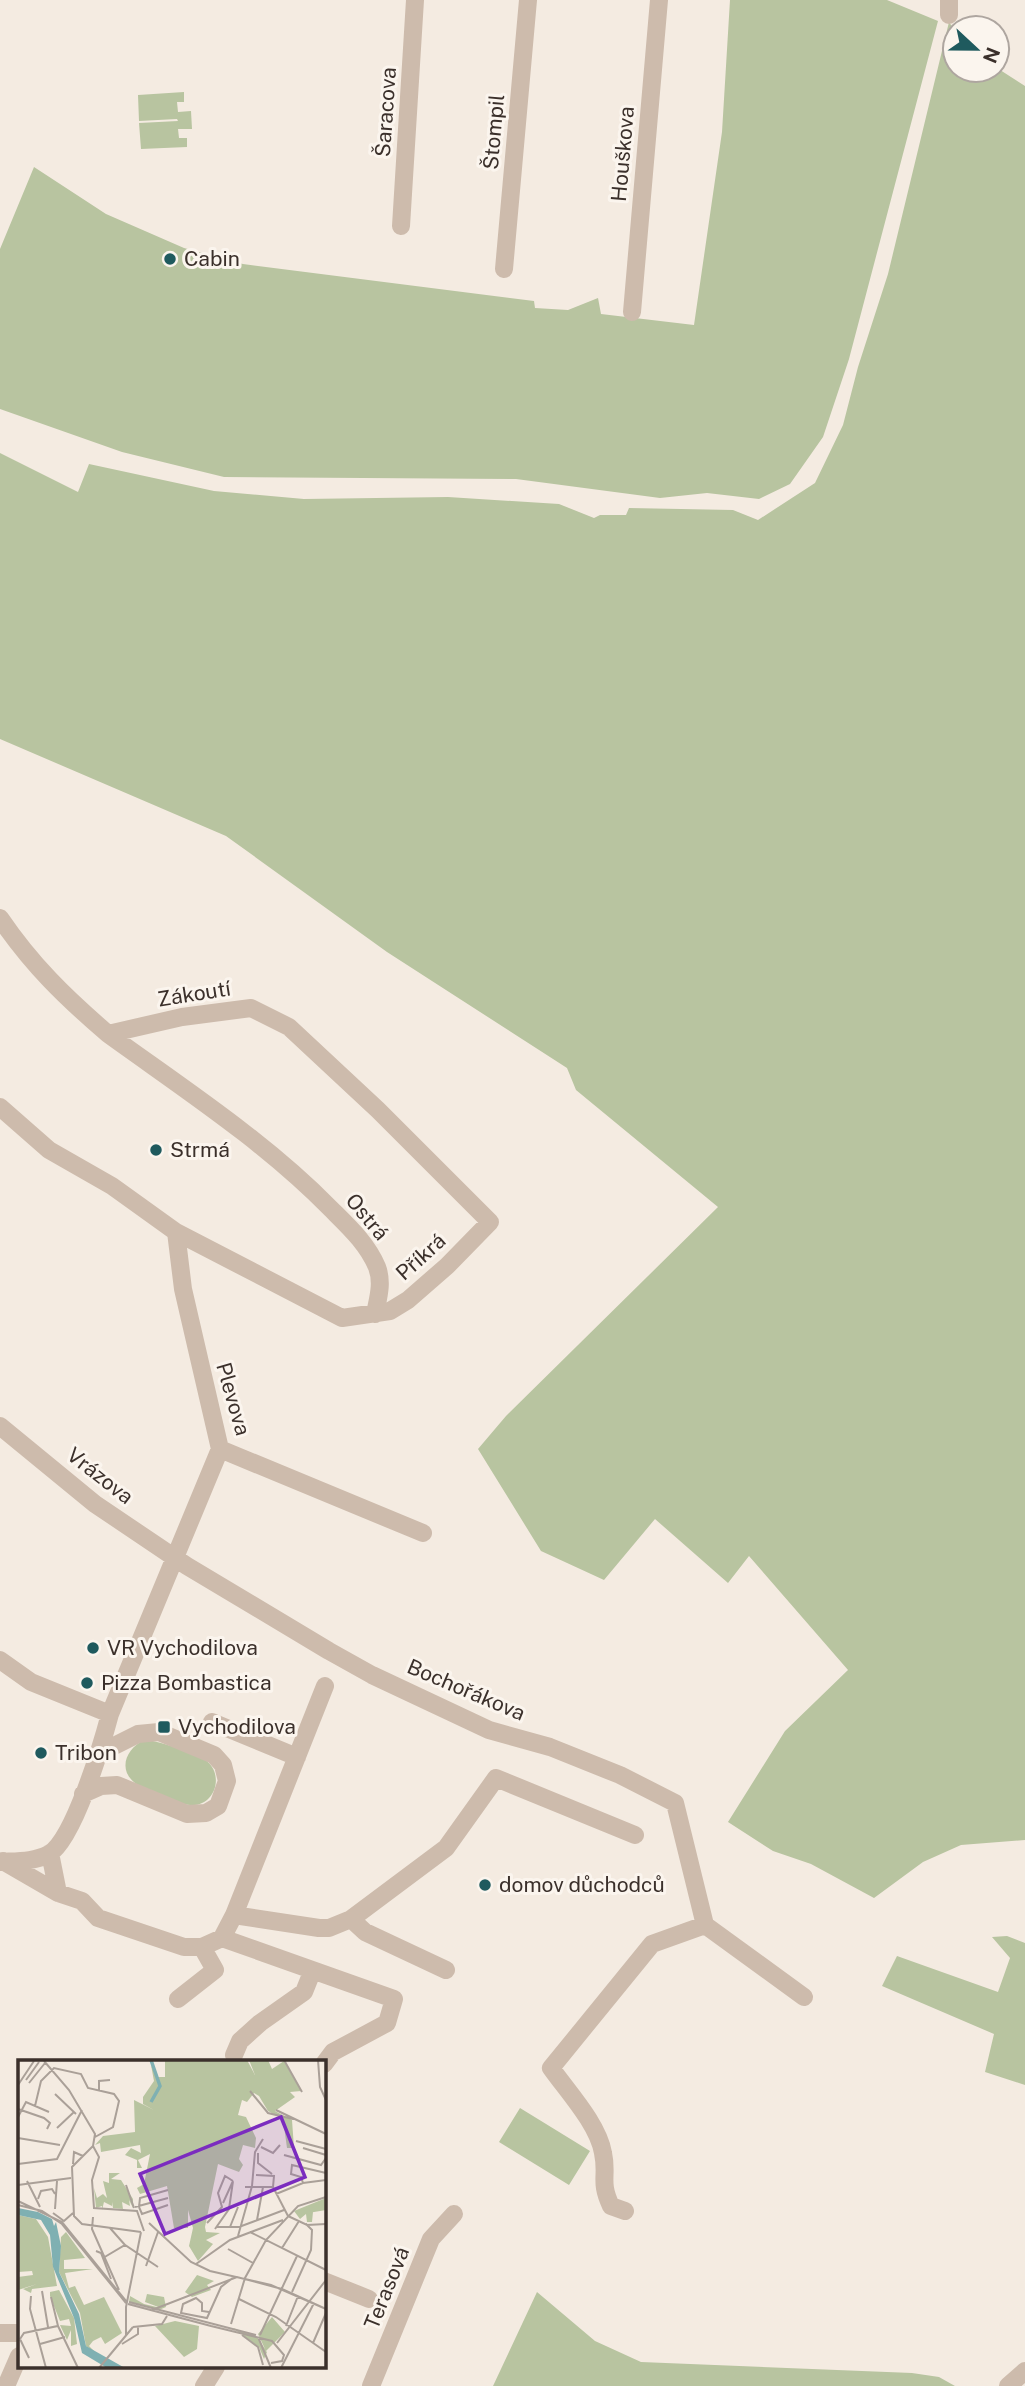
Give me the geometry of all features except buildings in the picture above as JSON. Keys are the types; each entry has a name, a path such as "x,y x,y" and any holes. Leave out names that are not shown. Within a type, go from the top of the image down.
{"street":[{"name":"Šaracova","path":"401,226 415,0"},
{"name":"Štompil","path":"504,269 528,0"},
{"name":"Houškova","path":"632,312 659,0"},
{"path":"0,919 21,950 60,993 108,1034"},
{"name":"Zákoutí","path":"108,1034 182,1017 251,1008 289,1027 378,1110 490,1222"},
{"name":"Ostrá","path":"108,1034 206,1103 302,1179 359,1238 376,1266 381,1283 375,1314"},
{"path":"0,1107 49,1150 112,1185 176,1232 342,1318 375,1314"},
{"name":"Příkrá","path":"375,1314 390,1311 408,1300 447,1266 490,1222"},
{"name":"Plevova","path":"176,1232 183,1289 220,1449 423,1533"},
{"name":"Vrázova","path":"0,1426 95,1504 176,1559"},
{"path":"1,1861 35,1858 50,1853 66,1833 100,1753 110,1714 220,1449"},
{"name":"Bochořákova","path":"176,1559 372,1675 489,1730 550,1747 620,1775 675,1803 705,1925"},
{"path":"0,1660 31,1682 110,1714"},
{"path":"1,1861 58,1893 82,1901 98,1918 184,1947 202,1947 222,1938 234,1915 325,1686"},
{"path":"212,1722 297,1757"},
{"path":"83,1794 101,1786 117,1785 187,1814 206,1813 218,1806 227,1780 223,1765 214,1755 159,1732 138,1734 100,1753"},
{"path":"234,1915 319,1928 329,1928 351,1919 446,1848 496,1778 635,1835"},
{"path":"50,1853 58,1893"},
{"path":"351,1919 365,1932 446,1970"},
{"path":"625,2211 611,2206 603,2189 603,2153 594,2128 551,2068 652,1944 705,1925 804,1997"},
{"path":"222,1938 394,1999 387,2024 333,2052 326,2061"},
{"path":"178,1999 215,1970 202,1947"},
{"path":"234,2055 240,2040 304,1992 312,1972"},
{"name":"Terasová","path":"371,2386 431,2239 454,2214"},
{"path":"326,2282 369,2298"},
{"path":"0,2333 18,2333"},
{"path":"6,2386 18,2358"},
{"path":"204,2386 215,2368"},
{"path":"1008,2386 1025,2371"}],"green space":[{"path":"730,0 887,0 938,21 849,359 823,437 790,484 759,499 707,493 660,498 516,479 224,477 122,452 0,409 0,249 34,167 106,214 184,248 243,264 534,301 535,308 568,310 598,298 601,314 694,325 722,132"},
{"path":"941,55 941,84 1011,84 1011,77 1025,86 1025,1840 961,1845 923,1862 874,1898 811,1864 773,1851 728,1822 785,1731 848,1670 749,1556 728,1583 655,1519 604,1580 541,1551 478,1449 506,1416 718,1207 576,1090 567,1068 387,952 226,836 0,739 0,453 78,492 89,464 214,491 304,499 448,497 559,504 594,518 600,515 626,515 629,508 733,510 758,520 815,483 843,425 858,367 888,274"},
{"path":"184,92 184,102 177,102 178,112 191,111 192,129 178,129 179,138 187,138 187,147 141,149 139,123 178,121 139,121 138,95"},
{"path":"144,1740 178,1748 209,1763 216,1777 214,1791 210,1797 205,1802 190,1805 161,1796 135,1783 126,1772 126,1759 133,1748"},
{"path":"1007,1936 1025,1943 1025,2085 985,2072 994,2034 882,1986 897,1956 998,1992 1010,1958 992,1937"},
{"path":"520,2108 590,2151 569,2185 499,2142"},
{"path":"537,2292 595,2341 641,2362 912,2373 939,2377 955,2386 493,2386"}],"place":[{"name":"Cabin","path":"170,259"},
{"name":"Strmá","path":"156,1150"},
{"name":"VR Vychodilova","path":"93,1648"},
{"name":"Pizza Bombastica","path":"87,1683"},
{"name":"Vychodilova","path":"164,1727"},
{"name":"Tribon","path":"41,1753"},
{"name":"domov důchodců","path":"485,1885"}]}
